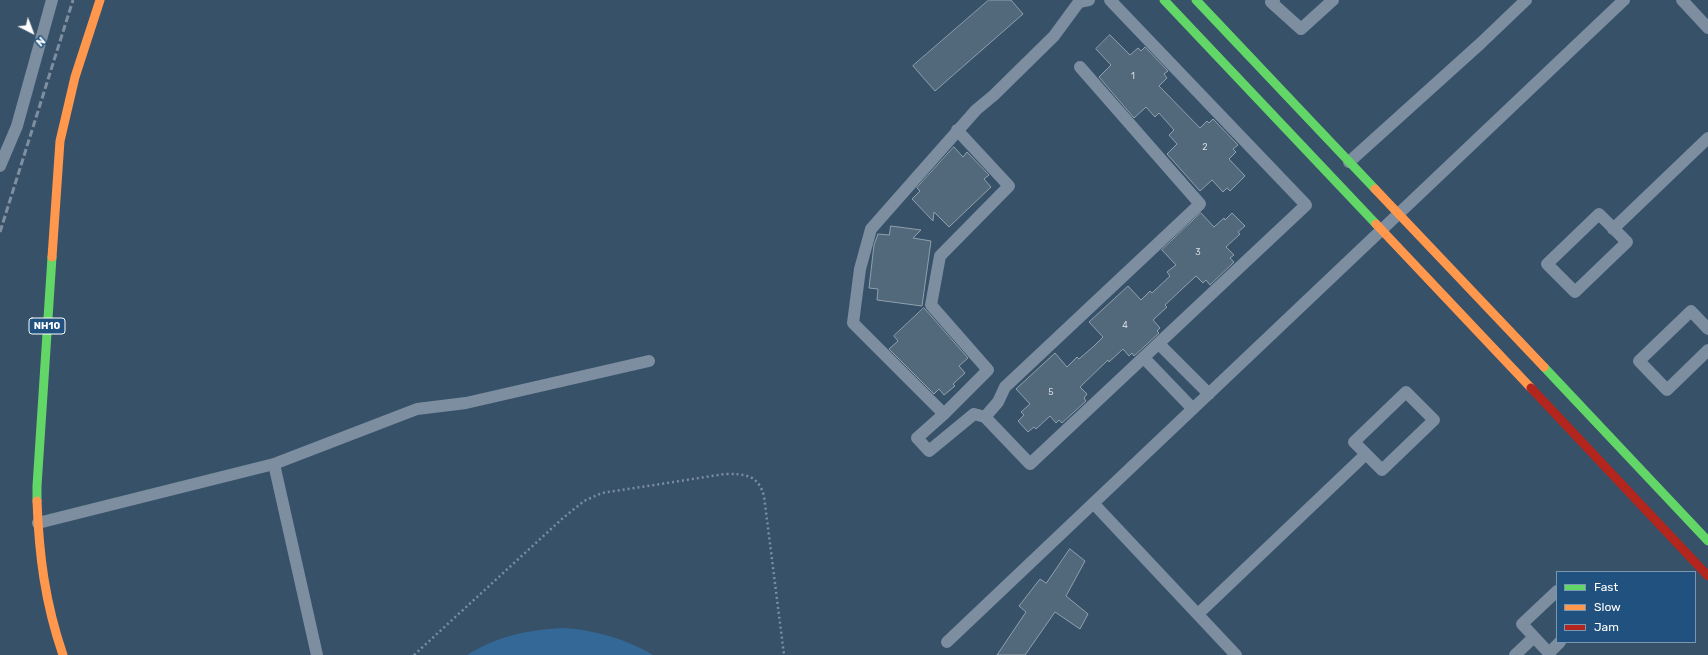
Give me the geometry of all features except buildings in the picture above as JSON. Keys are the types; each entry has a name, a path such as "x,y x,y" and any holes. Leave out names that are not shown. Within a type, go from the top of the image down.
{"main road":[{"name":"NH10","path":"59,653 43,580 38,523 37,486 60,141 75,77 100,0"},
{"path":"1164,0 1708,576"},
{"path":"1196,0 1708,541"}],"street":[{"path":"0,166 17,126 52,0"},
{"path":"957,130 1009,186 940,256 931,305 988,370 944,414 917,438 929,451 974,414 985,417 1030,464 1306,205 1110,0"},
{"path":"1274,0 1271,2 1301,29 1333,0"},
{"path":"1349,162 1481,43 1526,0"},
{"path":"947,642 1624,0"},
{"path":"1682,0 1708,28"},
{"path":"944,414 853,323 860,269 871,229 957,130 1054,36 1081,1"},
{"path":"985,417 998,402 1005,387 1200,204 1080,68"},
{"path":"1614,228 1708,138"},
{"path":"1599,214 1614,228 1626,242 1574,292 1547,264 1599,214"},
{"path":"1707,326 1692,311 1640,361 1667,390 1708,350"},
{"path":"1159,344 1209,394"},
{"path":"1144,358 1193,409"},
{"path":"38,523 274,464 417,409 466,403 649,361"},
{"path":"1406,392 1434,420 1382,470 1366,454 1354,442 1406,392"},
{"path":"1198,614 1366,454"},
{"path":"274,464 317,655"},
{"path":"1094,504 1236,655"},
{"path":"1556,591 1522,624 1549,653 1559,643"},
{"path":"1515,655 1534,637"}],"path":[{"path":"414,655 584,500 594,495 613,491 725,474 737,474 750,476 762,488 784,655"}],"shaded area":[{"path":"566,628 589,631 622,640 653,655 467,655 478,648 502,638 527,632"}],"railway":[{"path":"0,232 73,0"}],"traffic: fast":[{"path":"1164,0 1376,224"},
{"path":"1196,0 1375,189"},
{"path":"37,501 52,257"},
{"path":"1544,367 1708,541"}],"traffic: slow":[{"path":"52,257 60,141 75,77 100,0"},
{"path":"1375,189 1544,367"},
{"path":"1376,224 1531,388"},
{"path":"37,501 39,541 47,598 63,655"}],"traffic: jam":[{"path":"1531,388 1708,576"}]}
